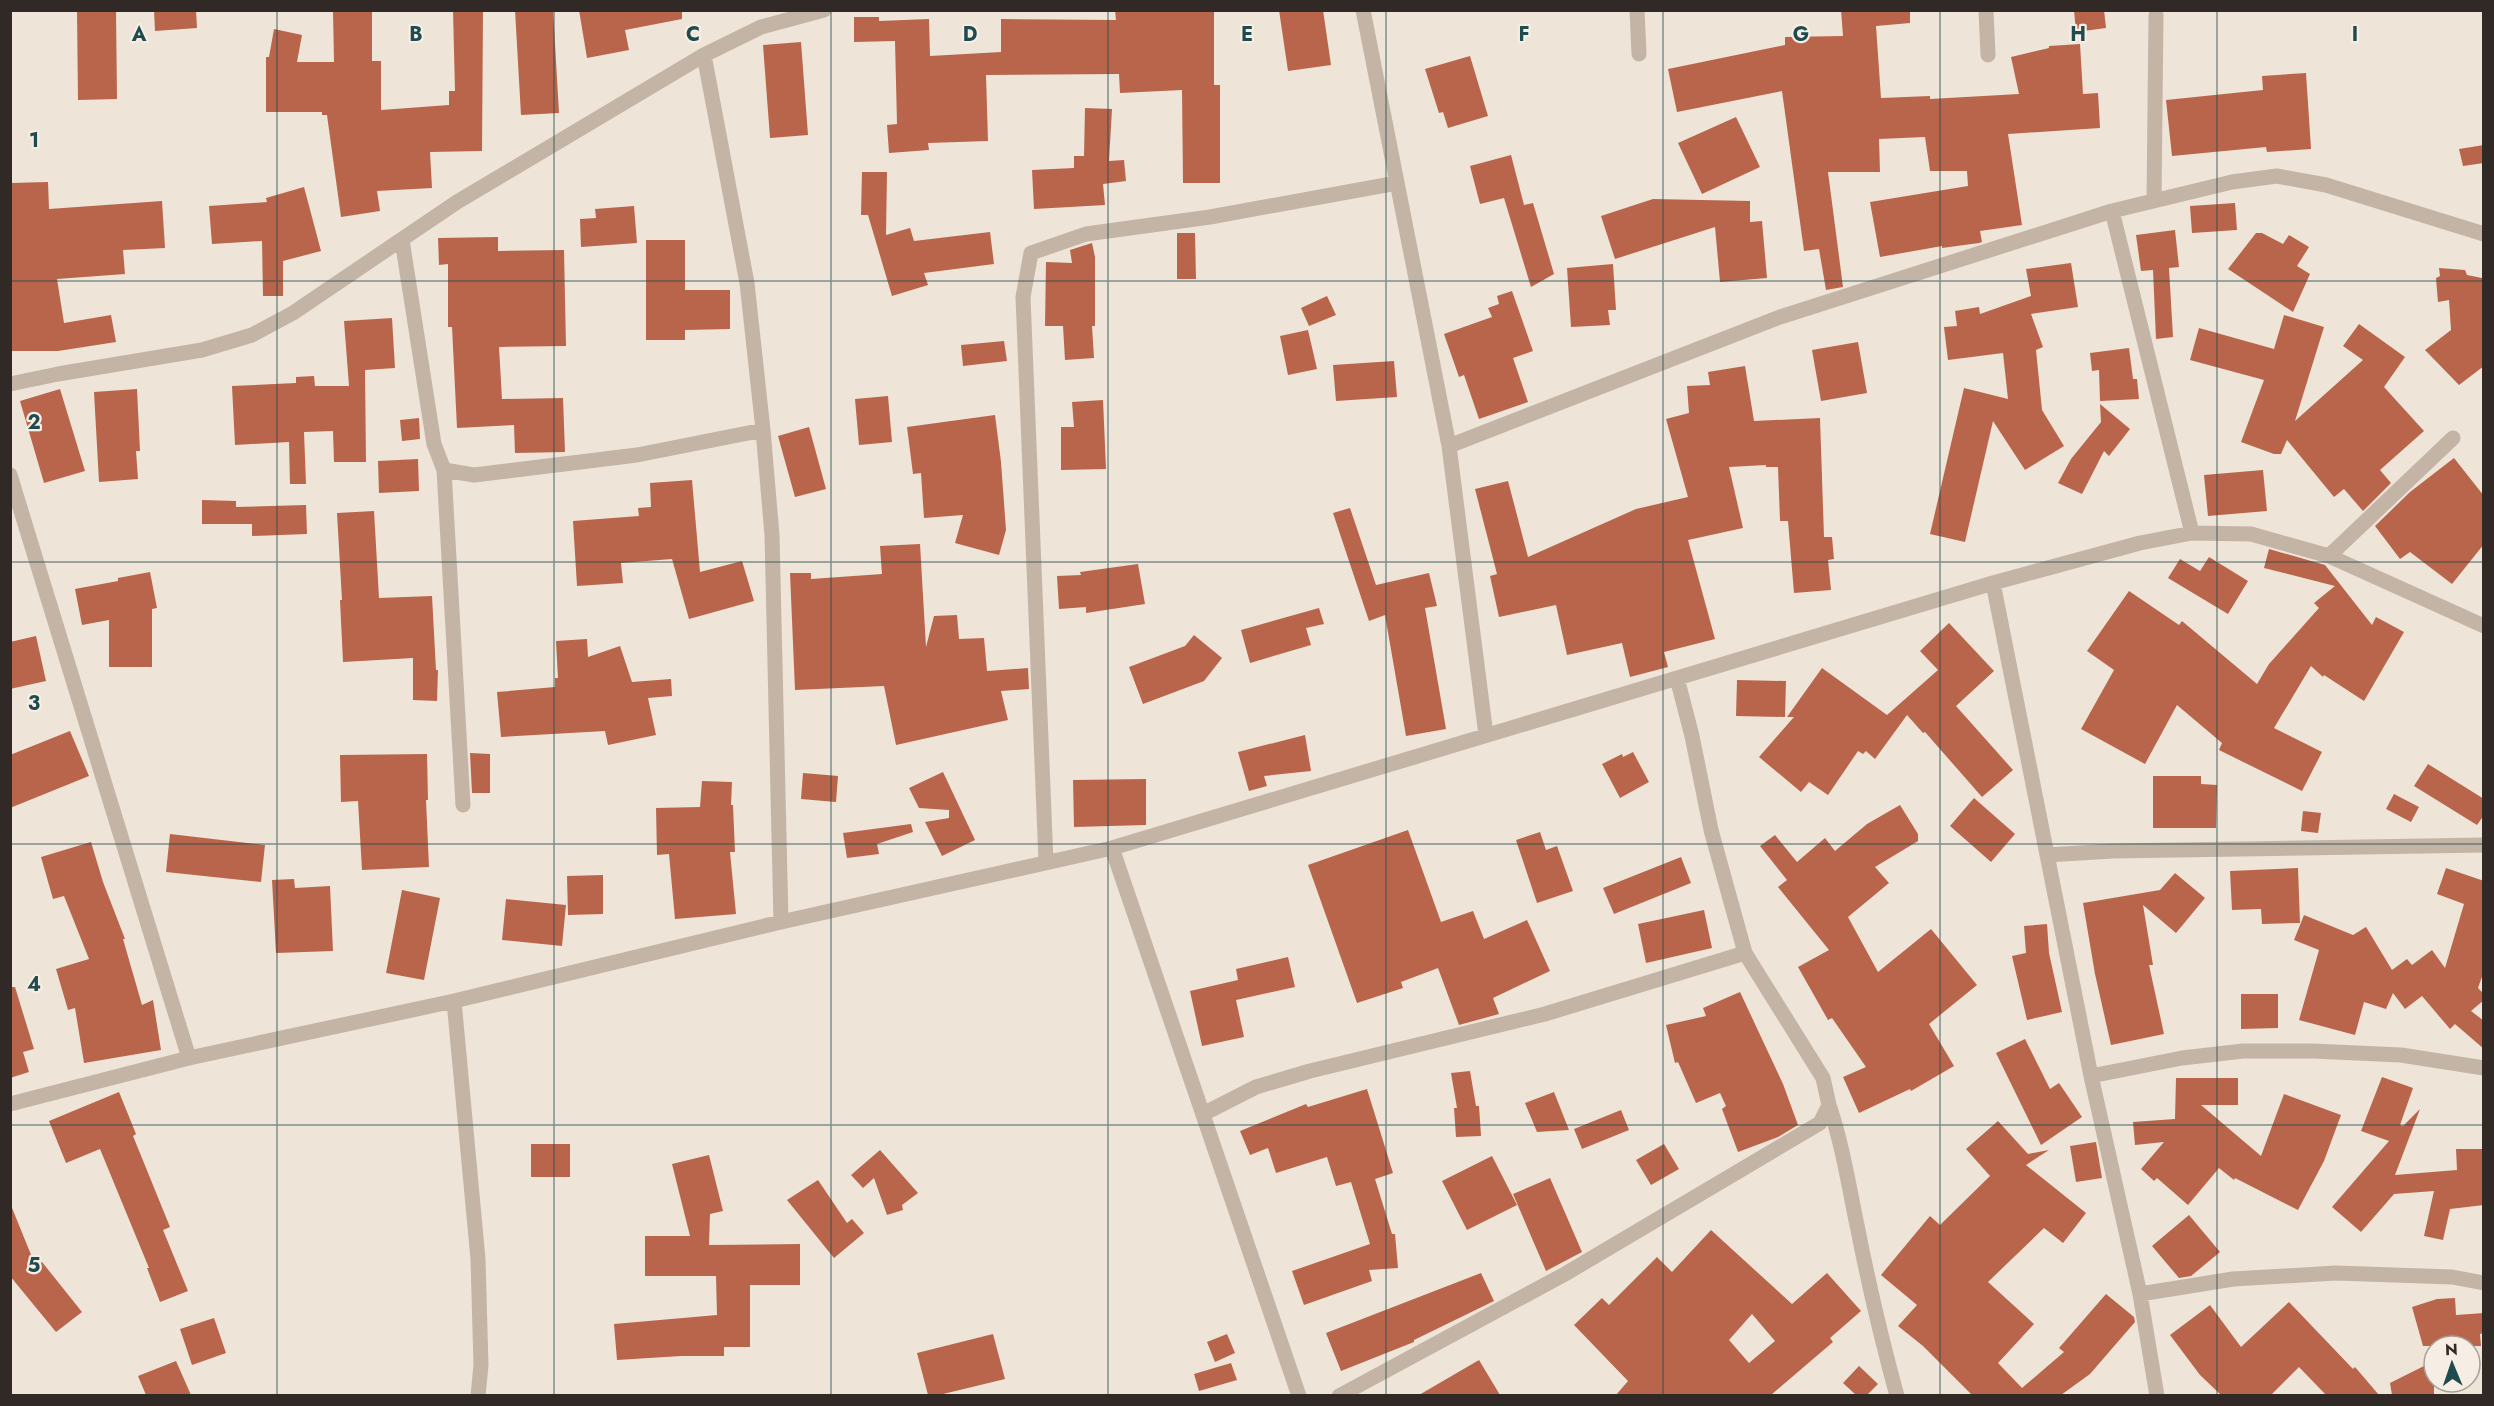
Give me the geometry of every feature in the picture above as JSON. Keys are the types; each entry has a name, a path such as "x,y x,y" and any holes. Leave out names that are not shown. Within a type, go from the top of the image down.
{"street":[{"path":"10,384 202,350 252,334 293,313 457,202 704,55 761,27 824,10"},
{"path":"1364,10 1449,446 1486,735"},
{"path":"1637,10 1639,54"},
{"path":"1986,10 1988,55"},
{"path":"2154,201 2156,15"},
{"path":"704,55 747,283 762,430 771,535 781,922"},
{"path":"1449,446 1780,318 2112,211 2232,182 2277,176 2326,185 2484,234"},
{"path":"1046,862 1023,297 1031,253 1086,234 1210,217 1397,183"},
{"path":"2112,211 2192,533"},
{"path":"402,240 434,444 444,470 464,805"},
{"path":"444,470 474,475 637,455 762,430"},
{"path":"2329,556 2453,438"},
{"path":"10,475 189,1058"},
{"path":"10,1104 189,1058 454,1001 781,922 1112,848 1993,583 2140,543 2192,533 2252,534 2329,556 2484,626"},
{"path":"1993,583 2091,1076 2140,1294 2157,1395"},
{"path":"1677,678 1692,736 1711,830 1744,953 1823,1078 1846,1163 1874,1310 1897,1395"},
{"path":"2047,855 2125,851 2484,845"},
{"path":"1112,848 1299,1395"},
{"path":"1203,1114 1256,1087 1310,1071 1545,1014 1744,953"},
{"path":"454,1001 478,1259 481,1365 478,1395"},
{"path":"2091,1076 2182,1058 2244,1051 2401,1055 2484,1068"},
{"path":"1339,1395 1355,1392 1565,1274 1800,1135 1820,1123 1829,1105"},
{"path":"2140,1294 2233,1279 2336,1273 2452,1277 2484,1283"}],"building":[{"path":"77,10 116,10 117,99 78,100"},
{"path":"154,10 196,10 197,28 155,31"},
{"path":"333,10 372,10 372,61 381,61 381,110 449,105 449,91 455,91 453,10 483,10 482,151 430,152 432,188 377,191 380,211 341,217 327,115 322,115 322,112 266,112 266,57 269,57 274,29 302,35 297,62 334,62"},
{"path":"515,10 553,10 559,113 521,115"},
{"path":"579,10 682,10 682,19 625,30 629,50 587,58"},
{"path":"1115,10 1214,10 1214,85 1220,85 1220,183 1183,183 1182,90 1120,93 1119,74 986,75 988,141 928,143 929,150 889,153 887,125 897,124 895,41 854,42 854,17 879,17 879,21 929,19 930,56 1001,52 1001,19 1116,20"},
{"path":"1279,10 1323,10 1331,65 1288,71"},
{"path":"1841,10 1910,10 1910,23 1876,26 1881,98 1930,96 1930,99 2019,94 2011,57 2049,48 2049,46 2080,44 2083,94 2098,93 2100,128 2008,134 2022,225 1980,231 1982,242 1979,243 1942,248 1942,246 1880,257 1870,202 1968,186 1967,171 1930,171 1925,137 1879,139 1880,172 1828,172 1843,287 1826,290 1819,249 1804,251 1782,91 1677,112 1668,69 1785,45 1785,37 1843,36"},
{"path":"2074,10 2104,10 2106,28 2076,32"},
{"path":"801,42 808,135 770,138 763,45"},
{"path":"1470,56 1488,116 1448,128 1443,112 1439,113 1425,69"},
{"path":"2306,73 2311,149 2267,152 2266,147 2172,156 2166,100 2263,90 2262,76"},
{"path":"1085,108 1112,109 1109,161 1124,160 1126,181 1103,184 1105,205 1034,209 1032,170 1074,168 1074,156 1084,156"},
{"path":"1736,117 1760,167 1702,194 1678,143"},
{"path":"2484,145 2484,163 2463,166 2459,149"},
{"path":"1511,155 1524,205 1533,203 1554,274 1531,287 1504,198 1480,204 1470,166"},
{"path":"862,172 887,172 886,235 910,228 914,241 990,232 994,264 924,273 928,285 892,296 868,215 861,215"},
{"path":"48,182 49,209 162,201 165,248 123,250 125,274 57,279 64,323 111,315 116,342 58,351 10,351 10,183"},
{"path":"304,187 321,251 283,261 283,296 263,296 262,241 212,244 209,206 267,202 266,198"},
{"path":"1653,199 1750,201 1750,222 1762,221 1767,278 1720,282 1715,227 1615,259 1601,216"},
{"path":"2235,203 2237,230 2192,233 2190,206"},
{"path":"634,206 637,243 581,247 580,219 596,218 595,209"},
{"path":"2175,230 2179,267 2169,268 2173,337 2156,339 2153,270 2141,271 2136,235"},
{"path":"1177,233 1195,233 1196,279 1177,279"},
{"path":"2256,233 2262,233 2283,244 2289,235 2309,247 2297,266 2310,274 2293,312 2228,269"},
{"path":"498,237 498,251 564,250 566,346 499,347 502,399 563,398 565,452 515,453 514,425 457,428 452,327 448,327 448,264 439,265 438,238"},
{"path":"646,240 685,240 685,290 730,290 730,329 685,330 685,340 646,340"},
{"path":"1092,243 1095,257 1095,326 1092,326 1094,358 1065,360 1063,326 1045,326 1046,262 1072,263 1070,250"},
{"path":"2071,263 2078,307 2031,314 2043,347 2036,350 2042,410 2064,446 2025,470 1993,421 1965,542 1930,534 1964,388 2008,399 2003,353 1948,360 1944,327 1957,326 1955,311 1979,307 1980,314 2031,296 2026,269"},
{"path":"1613,264 1616,310 1608,310 1610,325 1571,327 1567,268"},
{"path":"2439,268 2465,270 2467,275 2482,278 2484,366 2459,385 2425,350 2451,330 2449,300 2438,302 2436,278 2440,276"},
{"path":"1512,291 1533,351 1513,358 1528,402 1479,419 1464,375 1459,377 1444,334 1492,317 1488,308 1499,304 1497,296"},
{"path":"1327,296 1336,315 1309,326 1301,308"},
{"path":"2284,315 2324,327 2295,421 2363,360 2343,346 2359,324 2405,357 2384,387 2424,431 2380,470 2391,483 2363,511 2344,489 2334,497 2287,440 2281,454 2274,454 2241,442 2264,380 2190,360 2199,328 2274,349"},
{"path":"392,318 395,368 365,370 366,462 334,462 333,431 304,432 306,484 290,484 289,442 235,445 232,386 296,383 296,377 314,376 315,386 349,386 344,321"},
{"path":"1308,330 1317,369 1288,375 1280,336"},
{"path":"1004,341 1007,361 963,366 961,345"},
{"path":"1858,342 1867,393 1821,401 1812,350"},
{"path":"2129,348 2133,379 2137,379 2139,399 2100,401 2099,370 2092,371 2090,353"},
{"path":"1394,361 1397,397 1336,401 1333,365"},
{"path":"1745,366 1754,421 1820,418 1824,537 1832,537 1834,559 1828,560 1831,590 1794,593 1788,521 1780,521 1778,467 1766,467 1766,465 1729,467 1743,528 1688,540 1715,639 1664,652 1668,667 1630,677 1622,643 1567,655 1556,605 1499,617 1490,576 1497,574 1475,489 1508,481 1528,557 1636,509 1688,497 1666,419 1689,413 1687,386 1710,385 1708,372"},
{"path":"60,389 85,471 44,483 20,401"},
{"path":"137,389 140,451 136,451 138,479 99,482 94,392"},
{"path":"888,396 892,442 859,445 855,399"},
{"path":"1103,400 1106,469 1061,470 1061,427 1074,427 1072,402"},
{"path":"2100,404 2130,429 2109,456 2104,451 2082,494 2058,483 2071,459 2101,422"},
{"path":"995,415 1006,530 999,555 955,543 963,515 924,518 921,473 913,474 907,427"},
{"path":"419,418 420,439 402,441 400,420"},
{"path":"809,427 826,489 795,497 778,436"},
{"path":"2454,458 2484,496 2484,544 2452,584 2410,552 2400,559 2375,526 2410,492"},
{"path":"418,459 419,491 379,493 378,461"},
{"path":"2263,470 2267,511 2208,516 2204,475"},
{"path":"692,480 700,572 742,561 754,601 689,619 672,559 621,563 623,583 577,586 573,521 639,516 638,508 651,507 650,483"},
{"path":"202,500 236,501 236,507 306,505 307,534 252,536 252,524 202,524"},
{"path":"1350,508 1376,585 1429,573 1437,606 1425,608 1446,729 1406,736 1385,615 1369,621 1333,513"},
{"path":"374,511 379,598 432,596 436,670 438,670 437,701 413,700 413,658 343,662 337,513"},
{"path":"920,544 926,647 934,616 957,615 959,639 984,638 987,671 1028,668 1029,689 1001,691 1008,720 896,745 884,686 795,690 790,573 811,573 811,579 882,574 880,546"},
{"path":"2269,549 2325,565 2372,625 2376,617 2404,632 2364,701 2324,675 2323,677 2311,666 2274,728 2322,752 2302,791 2219,750 2222,743 2177,705 2145,764 2081,729 2114,670 2087,651 2129,591 2179,625 2182,621 2257,684 2269,664 2319,608 2314,603 2335,586 2264,568"},
{"path":"2209,557 2248,581 2228,614 2168,578 2180,559 2200,571"},
{"path":"1138,564 1145,604 1086,613 1086,607 1059,609 1057,576 1081,575 1080,572"},
{"path":"150,572 157,608 152,609 152,667 109,667 109,620 82,625 75,589"},
{"path":"1319,608 1324,624 1306,628 1311,645 1250,663 1241,630"},
{"path":"1949,623 1994,671 1956,706 2013,770 1982,797 1925,732 1923,733 1907,715 1875,759 1866,751 1863,754 1858,751 1828,795 1809,782 1801,792 1759,757 1794,717 1787,717 1822,668 1887,715 1938,670 1920,651"},
{"path":"1194,635 1222,658 1204,681 1143,704 1129,667 1185,646"},
{"path":"36,636 46,681 10,689 10,642"},
{"path":"587,639 588,657 620,646 632,682 671,679 672,696 648,698 656,735 608,745 605,731 501,737 497,692 555,687 555,678 558,678 556,641"},
{"path":"1737,680 1786,681 1785,717 1736,716"},
{"path":"70,731 89,776 10,808 10,755"},
{"path":"1305,735 1311,771 1264,776 1267,786 1249,791 1238,752"},
{"path":"1633,752 1649,782 1620,798 1602,764 1622,754 1623,757"},
{"path":"470,753 490,754 490,793 472,793"},
{"path":"427,754 428,800 426,800 429,867 362,870 358,801 341,802 340,755"},
{"path":"2428,764 2484,799 2484,815 2477,825 2414,786"},
{"path":"943,772 975,840 942,856 925,822 949,818 949,810 919,808 909,788"},
{"path":"803,773 838,776 836,802 801,799"},
{"path":"2153,776 2201,776 2201,784 2217,785 2216,828 2153,828"},
{"path":"1146,779 1146,825 1074,827 1073,780"},
{"path":"702,781 732,782 731,805 733,805 735,852 730,852 736,914 675,919 669,854 657,855 656,808 700,807"},
{"path":"2394,794 2419,807 2411,822 2386,809"},
{"path":"1974,798 2015,834 1991,862 1950,826"},
{"path":"1900,805 1918,834 1918,841 1875,867 1889,883 1848,917 1878,972 1931,929 1977,985 1929,1024 1954,1066 1911,1091 1910,1089 1859,1113 1843,1077 1866,1067 1832,1018 1828,1020 1798,967 1829,950 1778,887 1787,880 1760,846 1775,835 1797,862 1825,838 1835,851 1867,824"},
{"path":"2303,811 2321,813 2318,833 2301,831"},
{"path":"911,824 913,832 877,844 879,854 847,858 843,833"},
{"path":"1408,830 1441,922 1473,911 1484,939 1527,920 1550,971 1493,998 1499,1014 1459,1025 1438,968 1401,982 1403,988 1357,1003 1308,865"},
{"path":"1540,832 1546,850 1557,846 1573,891 1537,903 1516,840"},
{"path":"170,834 265,845 261,882 166,872"},
{"path":"91,842 103,882 125,939 123,939 142,1005 153,1000 161,1050 84,1063 75,1008 68,1010 56,969 89,959 64,896 53,899 41,857"},
{"path":"1681,857 1691,883 1614,914 1603,888"},
{"path":"2298,868 2300,923 2262,924 2261,909 2232,910 2230,871"},
{"path":"2446,868 2484,881 2484,971 2478,988 2484,994 2484,1000 2471,1011 2484,1021 2484,1049 2455,1024 2450,1029 2422,996 2405,1009 2393,993 2386,1009 2364,1002 2355,1035 2299,1020 2319,950 2294,940 2304,915 2353,935 2366,927 2392,970 2407,959 2412,965 2432,950 2445,968 2464,904 2437,894"},
{"path":"2175,873 2205,898 2176,933 2143,905 2153,965 2149,965 2164,1034 2111,1045 2095,974 2083,903 2160,890"},
{"path":"603,875 603,914 568,915 567,876"},
{"path":"294,879 295,888 330,886 333,951 276,953 272,880"},
{"path":"402,890 440,898 424,980 386,973"},
{"path":"506,899 566,905 562,946 502,940"},
{"path":"1704,910 1712,948 1646,963 1638,924"},
{"path":"2047,924 2049,953 2062,1012 2027,1020 2012,956 2026,953 2024,926"},
{"path":"1288,957 1295,987 1236,1000 1244,1037 1202,1046 1190,991 1238,980 1236,969"},
{"path":"10,987 15,987 34,1049 23,1052 29,1072 10,1078"},
{"path":"1740,992 1783,1084 1798,1125 1778,1137 1738,1152 1722,1109 1726,1106 1720,1093 1696,1103 1678,1062 1675,1063 1666,1025 1706,1016 1703,1008"},
{"path":"2241,994 2278,994 2278,1028 2241,1029"},
{"path":"2025,1039 2050,1089 2059,1083 2082,1117 2041,1145 1996,1053"},
{"path":"1470,1071 1476,1106 1479,1106 1481,1136 1456,1137 1454,1108 1457,1108 1451,1073"},
{"path":"2382,1077 2413,1088 2400,1125 2403,1126 2420,1109 2395,1175 2457,1170 2456,1149 2484,1149 2484,1205 2450,1209 2443,1240 2424,1236 2434,1191 2394,1194 2361,1232 2332,1207 2389,1141 2361,1131"},
{"path":"2176,1078 2238,1078 2238,1105 2201,1105 2261,1156 2284,1094 2341,1115 2324,1161 2298,1210 2235,1178 2234,1180 2219,1168 2188,1205 2157,1178 2154,1181 2141,1169 2164,1142 2135,1145 2133,1122 2175,1119"},
{"path":"1367,1089 1393,1173 1375,1179 1392,1234 1395,1234 1398,1268 1369,1270 1372,1281 1304,1305 1292,1271 1370,1244 1351,1182 1336,1186 1327,1157 1276,1173 1268,1148 1250,1155 1240,1131 1306,1104 1308,1107"},
{"path":"119,1092 136,1134 133,1136 170,1227 163,1230 188,1291 160,1302 147,1268 149,1268 100,1149 66,1163 49,1121"},
{"path":"1554,1092 1569,1130 1537,1132 1525,1103"},
{"path":"1621,1110 1629,1130 1582,1149 1574,1129"},
{"path":"1998,1121 2028,1154 2049,1150 2026,1165 2086,1213 2063,1243 2044,1228 1988,1282 2034,1324 1998,1363 2022,1388 2064,1352 2059,1348 2106,1294 2134,1317 2135,1322 2090,1374 2061,1395 1972,1395 1923,1346 1898,1326 1917,1305 1881,1275 1930,1216 1940,1225 1990,1176 1966,1149"},
{"path":"2096,1142 2102,1178 2076,1182 2070,1146"},
{"path":"531,1144 570,1144 570,1177 531,1177"},
{"path":"1664,1144 1679,1169 1651,1185 1636,1160"},
{"path":"880,1150 918,1193 902,1205 903,1210 887,1215 874,1178 863,1188 851,1175"},
{"path":"709,1155 723,1211 710,1214 709,1245 800,1244 800,1285 750,1285 750,1347 724,1347 724,1356 617,1360 614,1324 717,1315 716,1276 645,1276 645,1236 690,1236 672,1164"},
{"path":"1492,1156 1517,1205 1467,1230 1442,1181"},
{"path":"1550,1178 1582,1252 1546,1271 1513,1194"},
{"path":"818,1180 847,1223 852,1219 864,1233 834,1258 787,1200"},
{"path":"10,1203 36,1267 42,1262 82,1312 56,1332 10,1276"},
{"path":"2189,1215 2220,1252 2191,1276 2179,1278 2152,1246"},
{"path":"1711,1230 1792,1304 1827,1273 1861,1311 1830,1338 1833,1342 1771,1395 1616,1395 1628,1381 1574,1325 1602,1298 1609,1305 1657,1257 1672,1272","holes":["1752,1314 1775,1341 1749,1363 1729,1340"]},
{"path":"1481,1273 1494,1301 1414,1342 1341,1371 1326,1333"},
{"path":"2455,1298 2456,1315 2484,1313 2484,1333 2422,1334 2422,1342 2412,1307 2437,1299"},
{"path":"2289,1302 2353,1369 2355,1367 2379,1395 2326,1395 2299,1367 2271,1395 2221,1395 2200,1375 2170,1335 2210,1305 2241,1347"},
{"path":"214,1318 226,1353 192,1365 180,1329"},
{"path":"993,1334 1005,1379 939,1395 928,1395 917,1353"},
{"path":"1227,1334 1235,1353 1215,1362 1207,1342"},
{"path":"1479,1360 1500,1395 1419,1395"},
{"path":"176,1361 191,1395 146,1395 138,1376"},
{"path":"1231,1363 1237,1380 1199,1391 1194,1374"},
{"path":"1859,1366 1878,1384 1867,1395 1856,1395 1843,1383"},
{"path":"2422,1367 2422,1394 2434,1395 2392,1395 2390,1383"}]}
